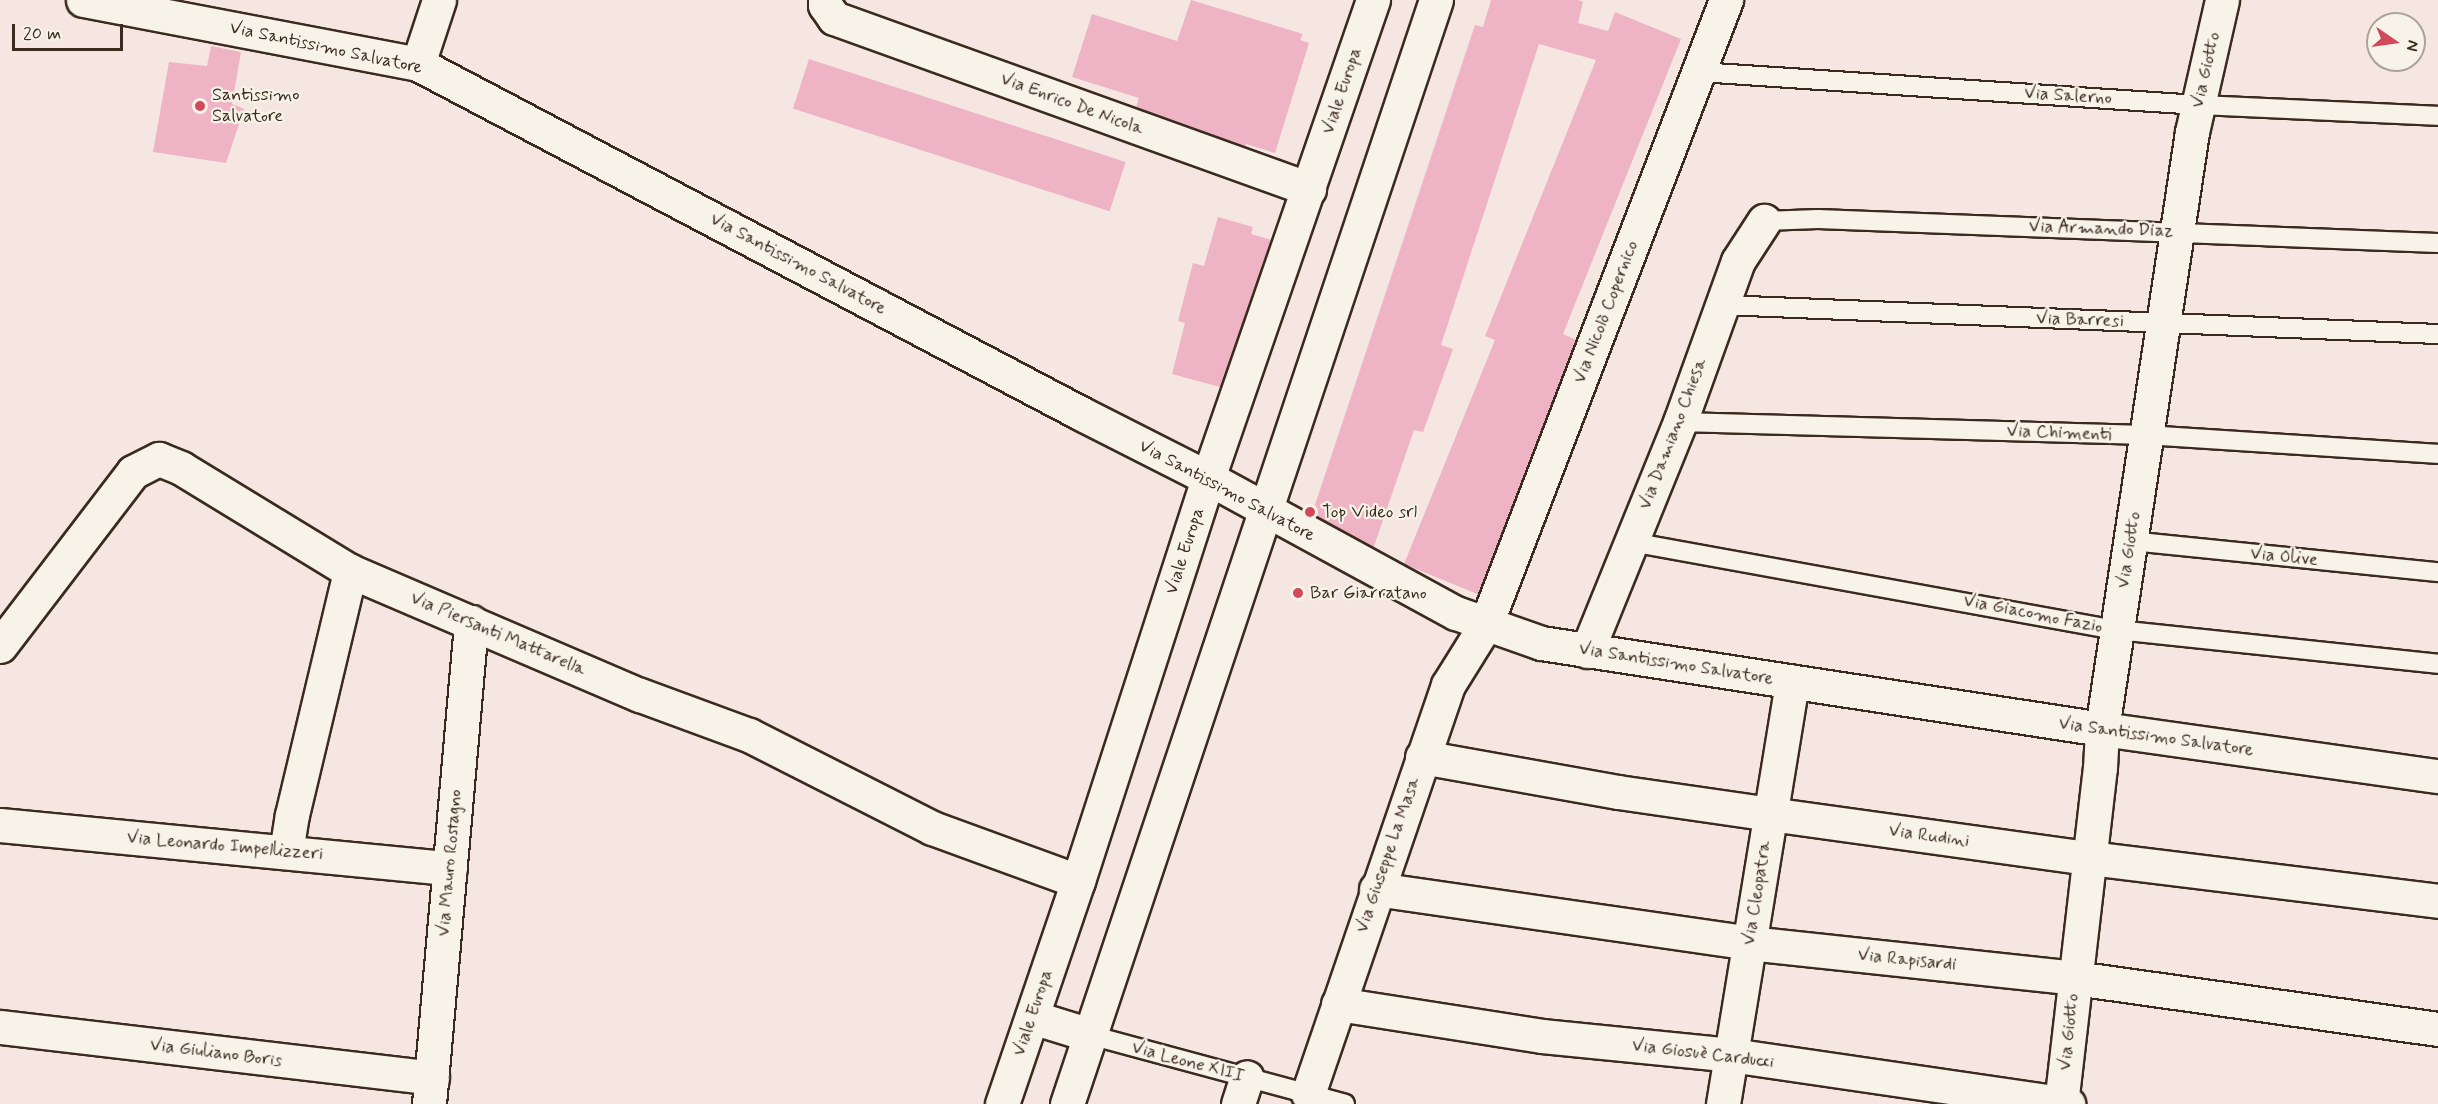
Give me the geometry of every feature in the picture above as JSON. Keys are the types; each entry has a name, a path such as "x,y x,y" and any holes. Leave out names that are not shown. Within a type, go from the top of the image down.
{"street":[{"name":"Via Santissimo Salvatore","path":"83,0 418,64 1071,409 1208,478 1456,613 1541,644 2102,729 2438,776"},
{"path":"418,64 439,0"},
{"name":"Viale Europa","path":"1002,1104 1078,881 1208,478 1373,0"},
{"path":"1067,1104 1436,0"},
{"name":"Via Nicolò Copernico","path":"1486,624 1726,0"},
{"name":"Via Giotto","path":"2063,1104 2102,729 2198,105 2222,0"},
{"name":"Via Enrico De Nicola","path":"829,9 1309,189"},
{"name":"Via Damiano Chiesa","path":"1587,651 1680,422 1738,261 1764,220"},
{"name":"Via Piersanti Mattarella","path":"3,632 134,472 159,459 182,468 350,571 640,695 749,735 932,828 1078,881"},
{"path":"286,852 292,814 350,571"},
{"name":"Via Mauro Rostagno","path":"431,1091 471,622"},
{"name":"Via Giuseppe La Masa","path":"1308,1094 1448,685 1486,624"},
{"name":"Via Cleopatra","path":"1723,1104 1792,682"},
{"name":"Via Rudini","path":"1422,757 1618,792 1770,814 2089,858 2438,901"},
{"name":"Via Leonardo Impellizzeri","path":"0,825 450,868"},
{"name":"Via Rapisardi","path":"1377,889 1749,943 2075,978 2438,1029"},
{"name":"Via Giosuè Carducci","path":"1338,1004 1542,1036 1731,1055 2063,1104"},
{"name":"Via Leone XIII","path":"1032,1017 1090,1035"},
{"name":"Via Giuliano Boris","path":"0,1027 431,1091"}],"lane":[{"name":"Via Salerno","path":"1699,72 2198,105 2438,116"},
{"name":"Via Armando Diaz","path":"1764,220 1818,219 2438,243"},
{"name":"Via Barresi","path":"1722,305 2438,334"},
{"name":"Via Chimenti","path":"1680,422 2147,435 2438,454"},
{"name":"Via Giacomo Fazio","path":"1631,542 2117,630 2438,664"},
{"name":"Via Olive","path":"2131,542 2438,572"},
{"name":"Via Leone XIII","path":"1090,1035 1242,1091 1308,1094 1345,1104"}],"building":[{"path":"1191,0 1303,34 1300,40 1309,43 1275,153 1246,144 1245,149 1134,114 1139,98 1072,77 1092,14 1177,41"},
{"path":"1491,0 1578,0 1583,2 1578,23 1608,31 1615,12 1681,39 1563,334 1586,344 1487,598 1404,564 1495,340 1485,336 1596,60 1539,44 1441,345 1453,349 1423,432 1414,430 1372,552 1310,520 1475,25 1483,27"},
{"name":"Santissimo Salvatore","path":"211,46 241,52 232,104 244,109 226,163 153,152 169,62 207,66"},
{"path":"809,59 1126,162 1110,211 793,108"},
{"path":"1218,217 1253,227 1251,234 1276,241 1235,391 1172,374 1185,323 1178,321 1193,263 1204,266"}],"place":[{"name":"Santissimo Salvatore","path":"200,106"},
{"name":"Top Video srl","path":"1310,512"},
{"name":"Bar Giarratano","path":"1298,593"}]}
